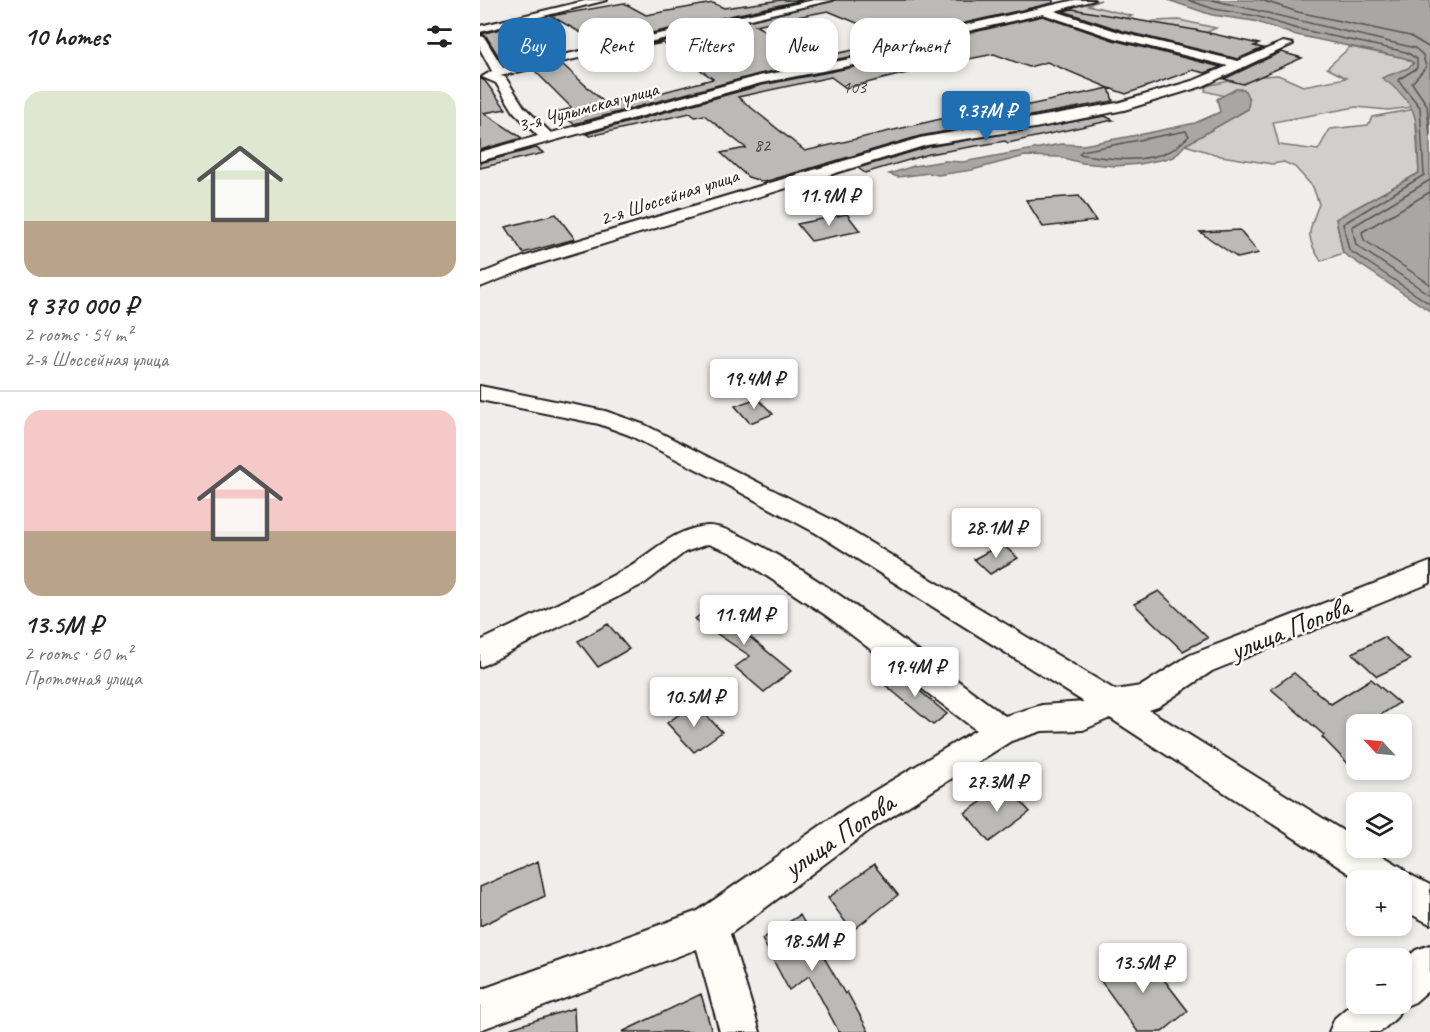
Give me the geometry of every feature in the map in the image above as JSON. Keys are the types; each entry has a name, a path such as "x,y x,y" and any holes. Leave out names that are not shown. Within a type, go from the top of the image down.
{"street":[{"path":"480,29 509,16 602,0"},
{"path":"489,76 828,0"},
{"name":"3-я Чулымская улица","path":"480,157 796,71 901,53 934,35 1089,0"},
{"path":"1043,10 1118,36 1239,65"},
{"path":"480,39 489,76"},
{"name":"2-я Шоссейная улица","path":"480,281 529,261 914,144 1119,107 1199,83 1287,44"},
{"path":"489,76 501,80 519,109 547,137"},
{"path":"480,393 605,418 637,430 721,471 825,527 1111,703 1374,870"},
{"path":"480,655 635,576 676,545 708,536 741,546 837,609 1001,731"},
{"name":"улица Попова","path":"480,1010 709,926 858,819 1001,731 1042,718 1083,717 1111,703 1147,698 1202,663 1430,572"},
{"path":"1412,895 1430,906"},
{"path":"709,926 740,1032"},
{"path":"1412,979 1430,964"},
{"path":"1349,1032 1370,1014"}],"shaded area":[{"path":"1101,0 1088,5 1132,16 1102,28 1052,10"},
{"path":"1179,20 1216,28 1199,36 1143,25 1154,21"},
{"path":"1350,47 1405,58 1414,63 1409,68 1400,91 1413,107 1388,110 1356,107 1273,122 1279,145 1318,150 1330,129 1368,125 1372,117 1415,109 1419,173 1336,219 1343,253 1321,261 1310,239 1311,227 1319,204 1313,187 1295,167 1284,162 1272,164 1221,156 1185,145 1248,109 1236,89 1225,96 1205,91 1206,86 1248,77 1278,75 1303,86 1346,78 1327,68"}],"water":[{"path":"1168,0 1430,0 1430,311 1343,253 1336,219 1419,173 1415,118 1405,98 1382,78 1408,68 1414,63 1405,58 1292,34 1254,21 1212,15"},
{"path":"1236,89 1244,89 1249,99 1248,109 1185,145 1174,157 1115,166 1082,163 1060,157 1025,156 972,170 938,175 929,173 898,177 889,174 914,166 945,161 963,162 1061,144 1083,145 1195,123 1220,112 1217,99"}],"building":[{"path":"781,0 803,0 720,18 666,18 666,30 654,32 654,18 578,18 578,31 566,24 566,18 551,16 624,3 646,15 713,3 724,8"},
{"path":"835,0 1053,0 1053,3 970,22 970,18 850,18 850,20 828,11 792,18 766,18 766,23 755,25 766,32 766,72 770,72 574,124 557,112 572,108 536,72 566,72 566,68 605,103 653,92 656,94 713,79 703,72 754,72 754,19"},
{"path":"1072,9 1195,30 1259,44 1254,46 1263,48 1238,59 1123,31 1063,11"},
{"path":"1043,16 1113,40 1221,67 1205,73 1193,70 1126,94 1047,62 1029,67 994,54 970,59 970,33"},
{"path":"498,30 498,55 486,36 481,34"},
{"path":"666,40 666,45 663,43 654,45"},
{"path":"850,51 850,57 838,59 838,53"},
{"path":"1281,52 1302,58 1243,84 1224,79"},
{"path":"850,68 850,72 911,72 846,88 831,77 738,97 805,151 949,117 954,121 1109,88 1113,101 920,136 764,182 748,177 721,153 746,148 704,115 695,117 690,113 590,136 586,134 762,85 838,72"},
{"path":"480,78 485,81 506,109 484,113 522,138 480,150"},
{"path":"1105,116 1113,120 1008,143 1005,141 929,154 865,173 858,168 928,147"},
{"path":"536,148 544,153 480,168 480,163"},
{"path":"1079,196 1096,221 1043,227 1026,200"},
{"path":"556,214 575,239 523,253 506,227"},
{"path":"847,214 860,231 811,241 797,224"},
{"path":"1240,230 1259,253 1238,258 1200,232"},
{"path":"757,398 773,414 750,423 735,406"},
{"path":"1002,544 1018,558 990,574 974,559"},
{"path":"1159,591 1208,638 1183,651 1134,604"},
{"path":"719,600 749,619 739,628 791,671 764,692 735,667 750,656 695,619"},
{"path":"608,624 629,649 598,667 578,641"},
{"path":"1384,637 1410,660 1377,676 1352,653"},
{"path":"895,671 947,714 933,725 884,684"},
{"path":"1294,673 1331,704 1371,679 1399,703 1382,714 1346,714 1346,762 1322,737 1324,735 1271,689"},
{"path":"695,703 722,732 694,752 667,723"},
{"path":"1006,785 1030,812 989,842 965,813"},
{"path":"538,861 545,896 480,926 480,887"},
{"path":"874,865 898,895 852,931 828,898"},
{"path":"800,915 869,1032 839,1032 809,976 789,990 762,939"},
{"path":"1139,947 1188,1011 1162,1032 1138,1032 1098,977"},
{"path":"701,994 712,1032 622,1032"},
{"path":"574,1008 575,1032 511,1032 511,1028"}]}
